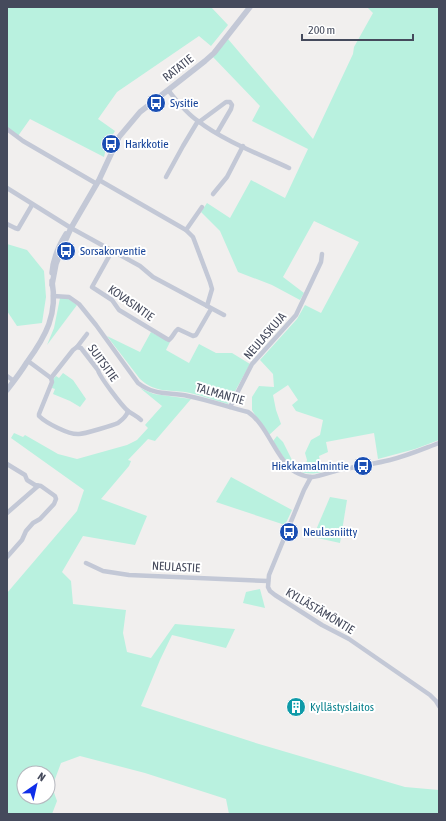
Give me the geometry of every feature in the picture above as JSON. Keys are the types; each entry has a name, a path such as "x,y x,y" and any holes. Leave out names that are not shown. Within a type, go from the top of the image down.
{"street":[{"name":"RATATIE","path":"7,390 42,342 49,326 53,309 51,276 55,256 64,238 98,182 119,138 140,112 209,57 250,7"},
{"path":"168,90 198,122 217,133 289,168"},
{"path":"166,177 198,122 226,102 230,102 232,105 231,110 217,133"},
{"path":"7,129 23,141 186,230 193,237 210,282 212,289 209,308"},
{"path":"213,194 227,177 243,146"},
{"path":"7,188 71,228 140,266 153,277 224,315"},
{"path":"7,224 18,229 32,205"},
{"path":"186,230 202,206"},
{"name":"KOVASINTIE","path":"112,251 92,287 112,300 119,310 154,332 169,340 178,329 193,336 209,308"},
{"name":"NEULASKUJA","path":"230,407 252,364 296,315 321,262 322,254"},
{"name":"TALMANTIE","path":"53,296 69,297 79,304 138,383 152,391 165,394 187,395 252,415 260,424 276,451 288,467 298,474 311,477"},
{"path":"77,347 87,334"},
{"name":"SUITSITIE","path":"51,378 77,347 82,348 98,370 98,374 128,411 134,413 141,420"},
{"path":"28,361 51,378 52,382 39,416 58,428 78,435 118,423 128,411"},
{"path":"7,376 14,381"},
{"path":"268,582 304,490 311,477 390,460 439,443"},
{"path":"7,464 25,475 27,480 38,486 42,486 55,496 56,499 54,504 40,519 33,522 26,531 22,540 7,557"},
{"path":"7,513 38,486"},
{"name":"NEULASTIE","path":"86,563 103,571 129,575 268,582"},
{"name":"KYLLÄSTÄMÖNTIE","path":"268,582 270,591 322,625 349,639 437,701 439,706"}],"green space":[{"path":"7,7 211,7 228,25 211,46 199,36 117,92 98,119 115,131 107,144 104,157 30,119 18,136 7,128"},
{"path":"367,7 439,7 439,440 415,449 378,459 374,433 326,442 328,452 319,456 322,472 304,473 292,467 273,441 277,436 283,442 293,462 305,468 307,460 305,453 311,440 320,435 323,420 296,411 292,405 298,400 288,385 273,395 281,424 268,436 252,410 252,397 259,386 274,387 273,374 260,360 297,319 305,305 321,313 359,242 314,221 283,277 304,293 300,300 272,285 238,272 220,231 201,212 207,203 230,218 251,180 285,198 308,149 252,121 260,106 213,57 228,39 313,139 353,54 354,47 373,13"},
{"path":"7,244 27,250 44,271 46,297 42,323 17,326 7,311"},
{"path":"60,298 67,298 77,305 47,345 54,328"},
{"path":"151,332 170,342 166,350 189,363 199,344 216,353 232,353 250,364 228,404 190,393 158,389 146,384 140,379 107,336 140,352"},
{"path":"63,373 73,380 86,399 80,407 53,394 55,389 52,388 53,379 56,376 59,378"},
{"path":"140,388 154,394 191,399 155,441 148,439 128,460 131,461 129,466 101,499 147,516 135,545 83,536 62,572 71,581 73,604 126,610 123,633 127,652 151,658 175,624 235,629 226,648 172,635 141,706 259,744 405,787 439,790 439,814 229,814 226,799 145,773 80,756 61,763 56,776 56,765 16,765 16,805 55,805 52,814 7,814 7,593 77,511 84,490 11,438 14,433 23,437 25,435 58,454 77,459 127,445 137,440 148,428 145,425 162,406"},
{"path":"231,477 292,510 285,525 216,502"},
{"path":"330,497 347,500 340,543 313,537"},
{"path":"260,589 265,608 243,603 246,592"}],"place":[{"name":"Sysitie","path":"156,103"},
{"name":"Harkkotie","path":"111,144"},
{"name":"Sorsakorventie","path":"66,251"},
{"name":"Hiekkamalmintie","path":"363,466"},
{"name":"Neulasniitty","path":"289,532"},
{"name":"Kyllästyslaitos","path":"296,707"}]}
